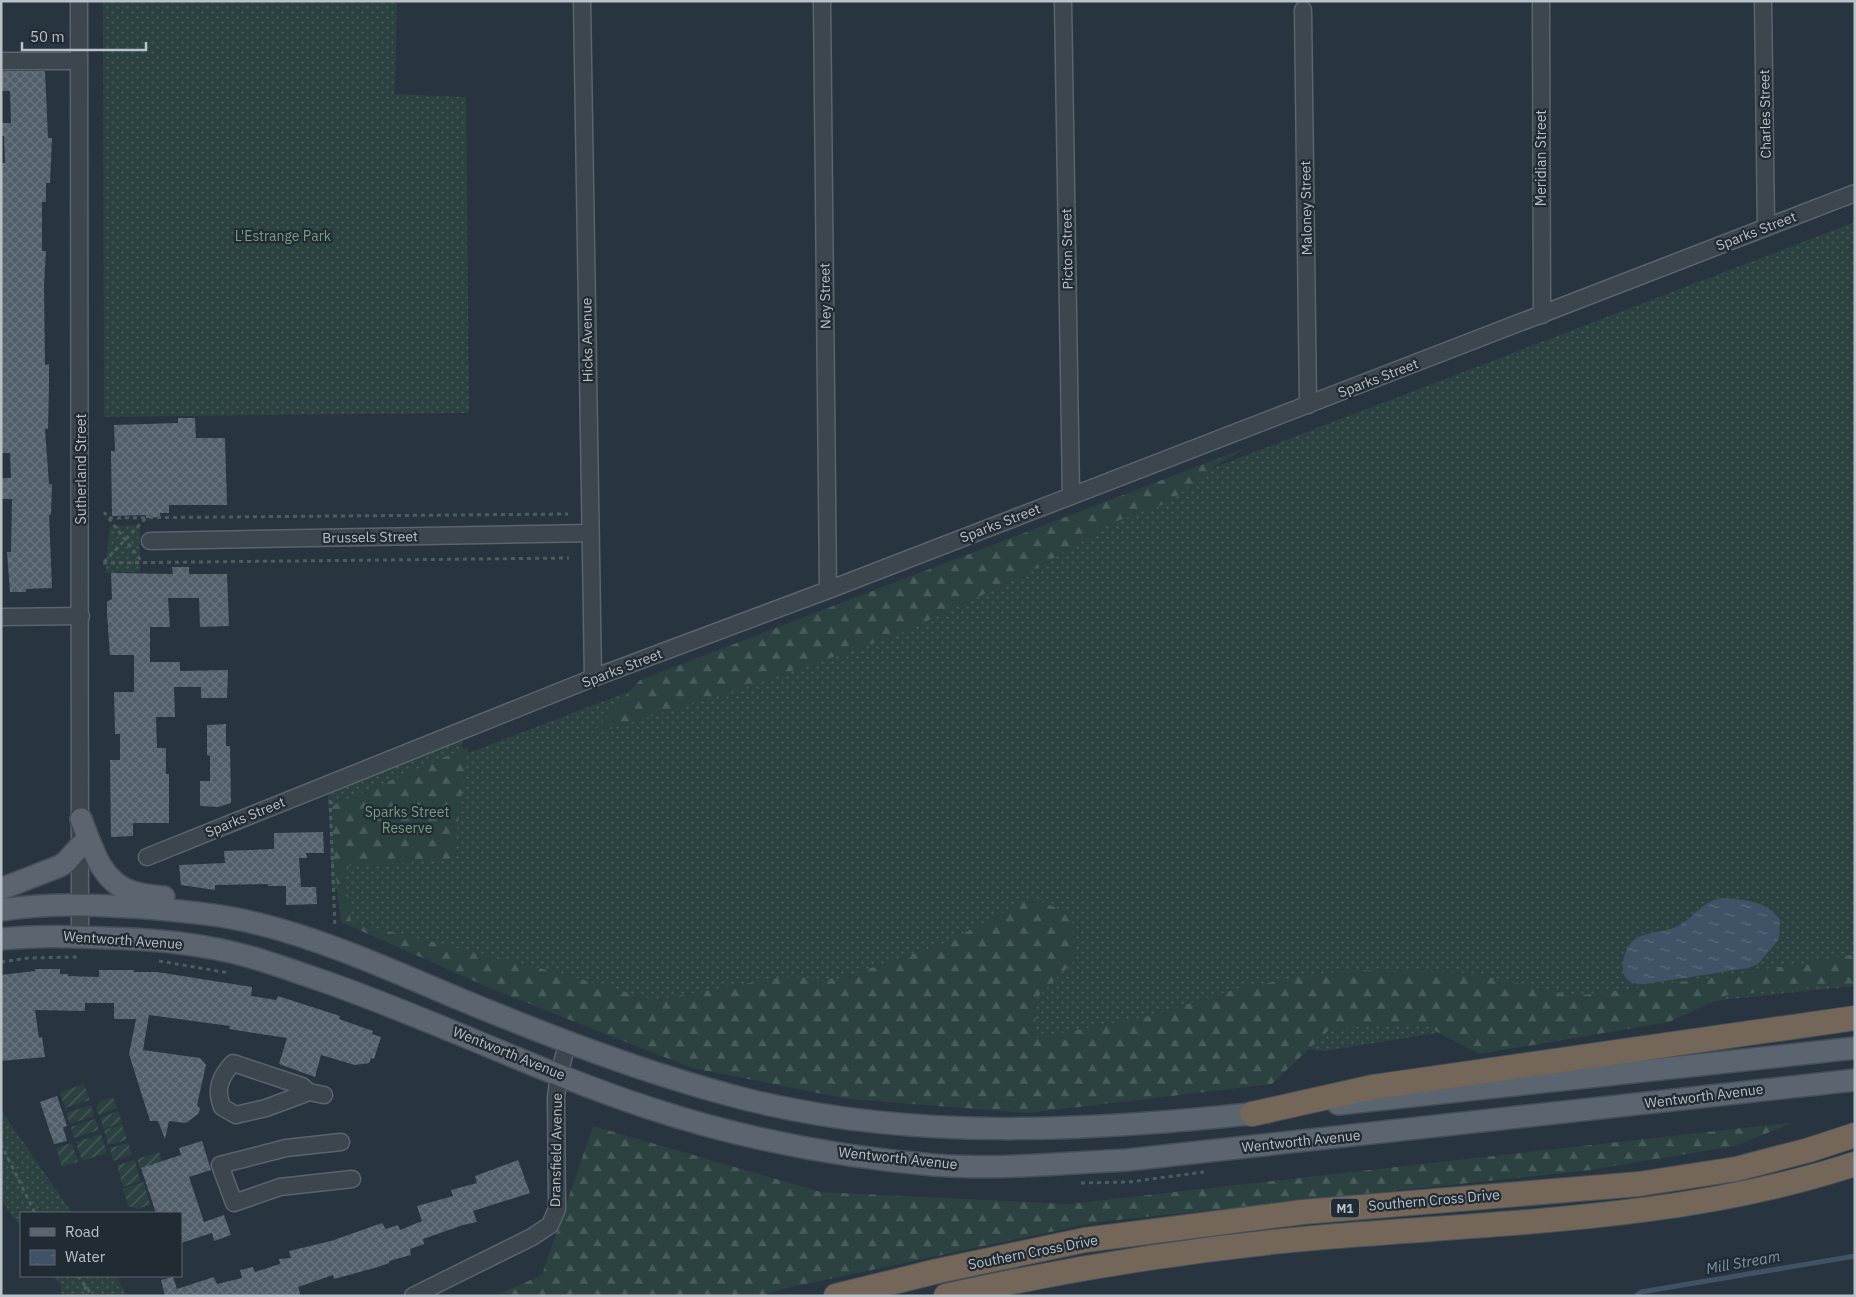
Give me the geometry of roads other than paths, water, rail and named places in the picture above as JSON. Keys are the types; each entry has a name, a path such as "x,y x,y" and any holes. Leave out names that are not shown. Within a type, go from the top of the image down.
{"highway":[{"path":"1252,1114 1373,1086 1855,1018"},
{"name":"Southern Cross Drive","path":"836,1296 938,1271 1085,1240 1303,1212 1639,1184 1736,1169 1809,1150 1855,1135"},
{"name":"Southern Cross Drive","path":"946,1296 1022,1279 1173,1254 1322,1237 1605,1214 1690,1204 1748,1194 1855,1164"}],"main road":[{"path":"81,819 99,864 110,879 132,892 176,900 216,914 257,923 356,955 568,1041 679,1080 742,1098 819,1113 892,1123 1011,1128 1116,1125 1252,1114 1855,1048"},
{"path":"1,889 60,866 81,845"},
{"path":"1,910 52,904 216,914"},
{"name":"Wentworth Avenue","path":"1,939 48,935 80,936 177,943 212,948 264,961 356,992 647,1108 775,1141 839,1153 936,1165 1028,1165 1127,1160 1855,1080"}],"street":[{"name":"Sutherland Street","path":"79,1 80,936"},
{"name":"Hicks Avenue","path":"582,1 593,678"},
{"name":"Ney Street","path":"822,1 828,590"},
{"name":"Picton Street","path":"1063,1 1071,496"},
{"name":"Meridian Street","path":"1541,1 1542,315"},
{"name":"Charles Street","path":"1763,1 1766,227"},
{"name":"Maloney Street","path":"1304,10 1308,405"},
{"path":"1,62 79,61"},
{"name":"Sparks Street","path":"147,857 593,678 828,590 1855,194"},
{"name":"Brussels Street","path":"150,541 590,533"},
{"path":"1,617 81,616"},
{"name":"Dransfield Avenue","path":"413,1296 532,1237 550,1225 557,1209 556,1119 559,1074 568,1041"},
{"path":"233,1063 302,1086 316,1093 236,1115 222,1107 218,1088 220,1079 233,1063"},
{"path":"341,1142 286,1148 220,1165 234,1203 280,1188 352,1179"}],"water":[{"path":"1723,898 1754,902 1762,905 1774,913 1780,920 1779,939 1758,964 1748,968 1645,984 1633,983 1627,979 1623,970 1625,953 1634,940 1644,935 1678,926 1704,905"}],"waterway":[{"name":"Mill Stream","path":"1636,1296 1641,1292 1855,1256"}],"park label":[{"name":"L'Estrange Park","path":"283,236"},
{"name":"Sparks Street Reserve","path":"407,820"}]}
